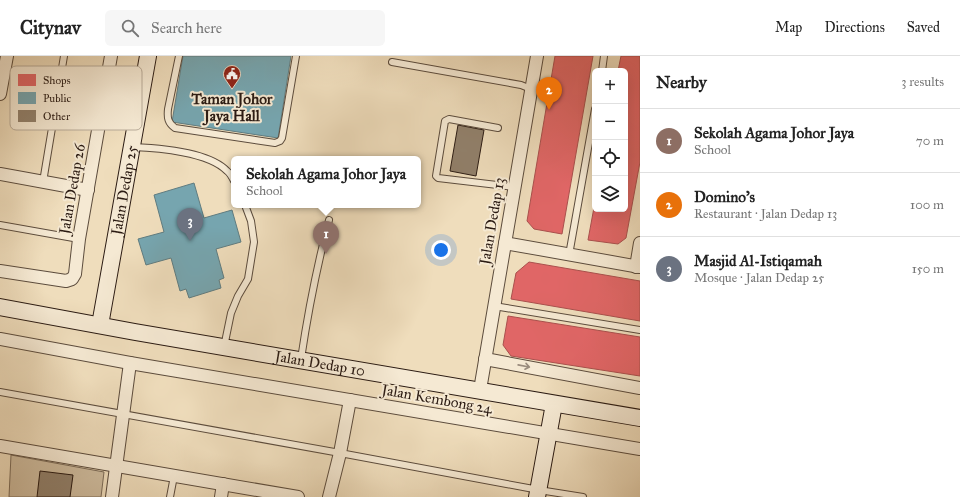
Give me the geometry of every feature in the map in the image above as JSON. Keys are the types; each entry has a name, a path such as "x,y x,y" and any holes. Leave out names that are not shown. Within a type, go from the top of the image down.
{"main road":[{"name":"Jalan Dedap 25","path":"142,92 148,56"},
{"name":"Jalan Dedap 25","path":"100,324 136,130"},
{"name":"Jalan Dedap 10","path":"0,307 640,418"},
{"path":"538,494 554,404"}],"street":[{"path":"0,94 7,56"},
{"name":"Jalan Dedap 26","path":"109,66 111,56"},
{"name":"Jalan Dedap 13","path":"480,390 537,56"},
{"name":"Jalan Dedap 26","path":"0,271 66,281 72,279 75,274 79,239 98,130"},
{"path":"0,174 88,190"},
{"path":"505,243 638,267 640,243"},
{"name":"Jalan Kembong 24","path":"0,339 130,363 640,449"},
{"path":"486,359 640,388"},
{"path":"112,497 130,363"},
{"path":"329,497 340,453 350,400"},
{"path":"0,446 223,484 273,495 298,497"},
{"path":"221,497 223,484"}],"lane":[{"path":"62,66 64,56"},
{"path":"179,56 167,116 170,124 175,128 275,143 280,141 282,138 296,56"},
{"path":"602,68 604,56"},
{"path":"392,62 531,88"},
{"path":"498,128 449,119 445,121 436,176 438,178 514,187"},
{"path":"569,255 592,126"},
{"path":"43,182 52,130"},
{"path":"133,147 168,150 208,158 226,170 231,177"},
{"path":"224,347 231,313 238,296 248,279 254,242 251,220 246,208"},
{"path":"301,360 317,266 329,220"},
{"path":"0,225 79,239"},
{"path":"494,306 640,330"},
{"path":"0,392 340,453 538,494 583,497"},
{"path":"170,497 174,476"}],"shaded area":[{"path":"11,455 104,472 101,497 9,497"}],"building: Shops":[{"path":"555,56 593,56 562,234 534,229 527,221"},
{"path":"621,56 640,56 640,162 626,238 618,244 588,240 593,212 628,212 628,68 619,68"},
{"path":"529,262 640,281 640,321 511,299 516,273"},
{"path":"508,316 640,337 640,376 511,356 503,345"}],"building: Public":[{"name":"Taman Johor Jaya Hall","path":"183,56 291,56 278,138 172,122"},
{"path":"194,183 204,218 232,210 241,242 216,249 224,278 219,280 221,288 189,298 186,289 180,291 171,258 146,265 138,239 164,232 154,195"}],"building: Other":[{"path":"458,125 484,130 476,176 450,171"},
{"path":"40,471 73,475 70,497 37,497"}],"place":[{"name":"Taman Johor Jaya Hall","path":"232,89"},
{"name":"Domino's","path":"549,110"},
{"name":"Masjid Al-Istiqamah","path":"190,241"},
{"name":"Sekolah Agama Johor Jaya","path":"326,254"}]}
